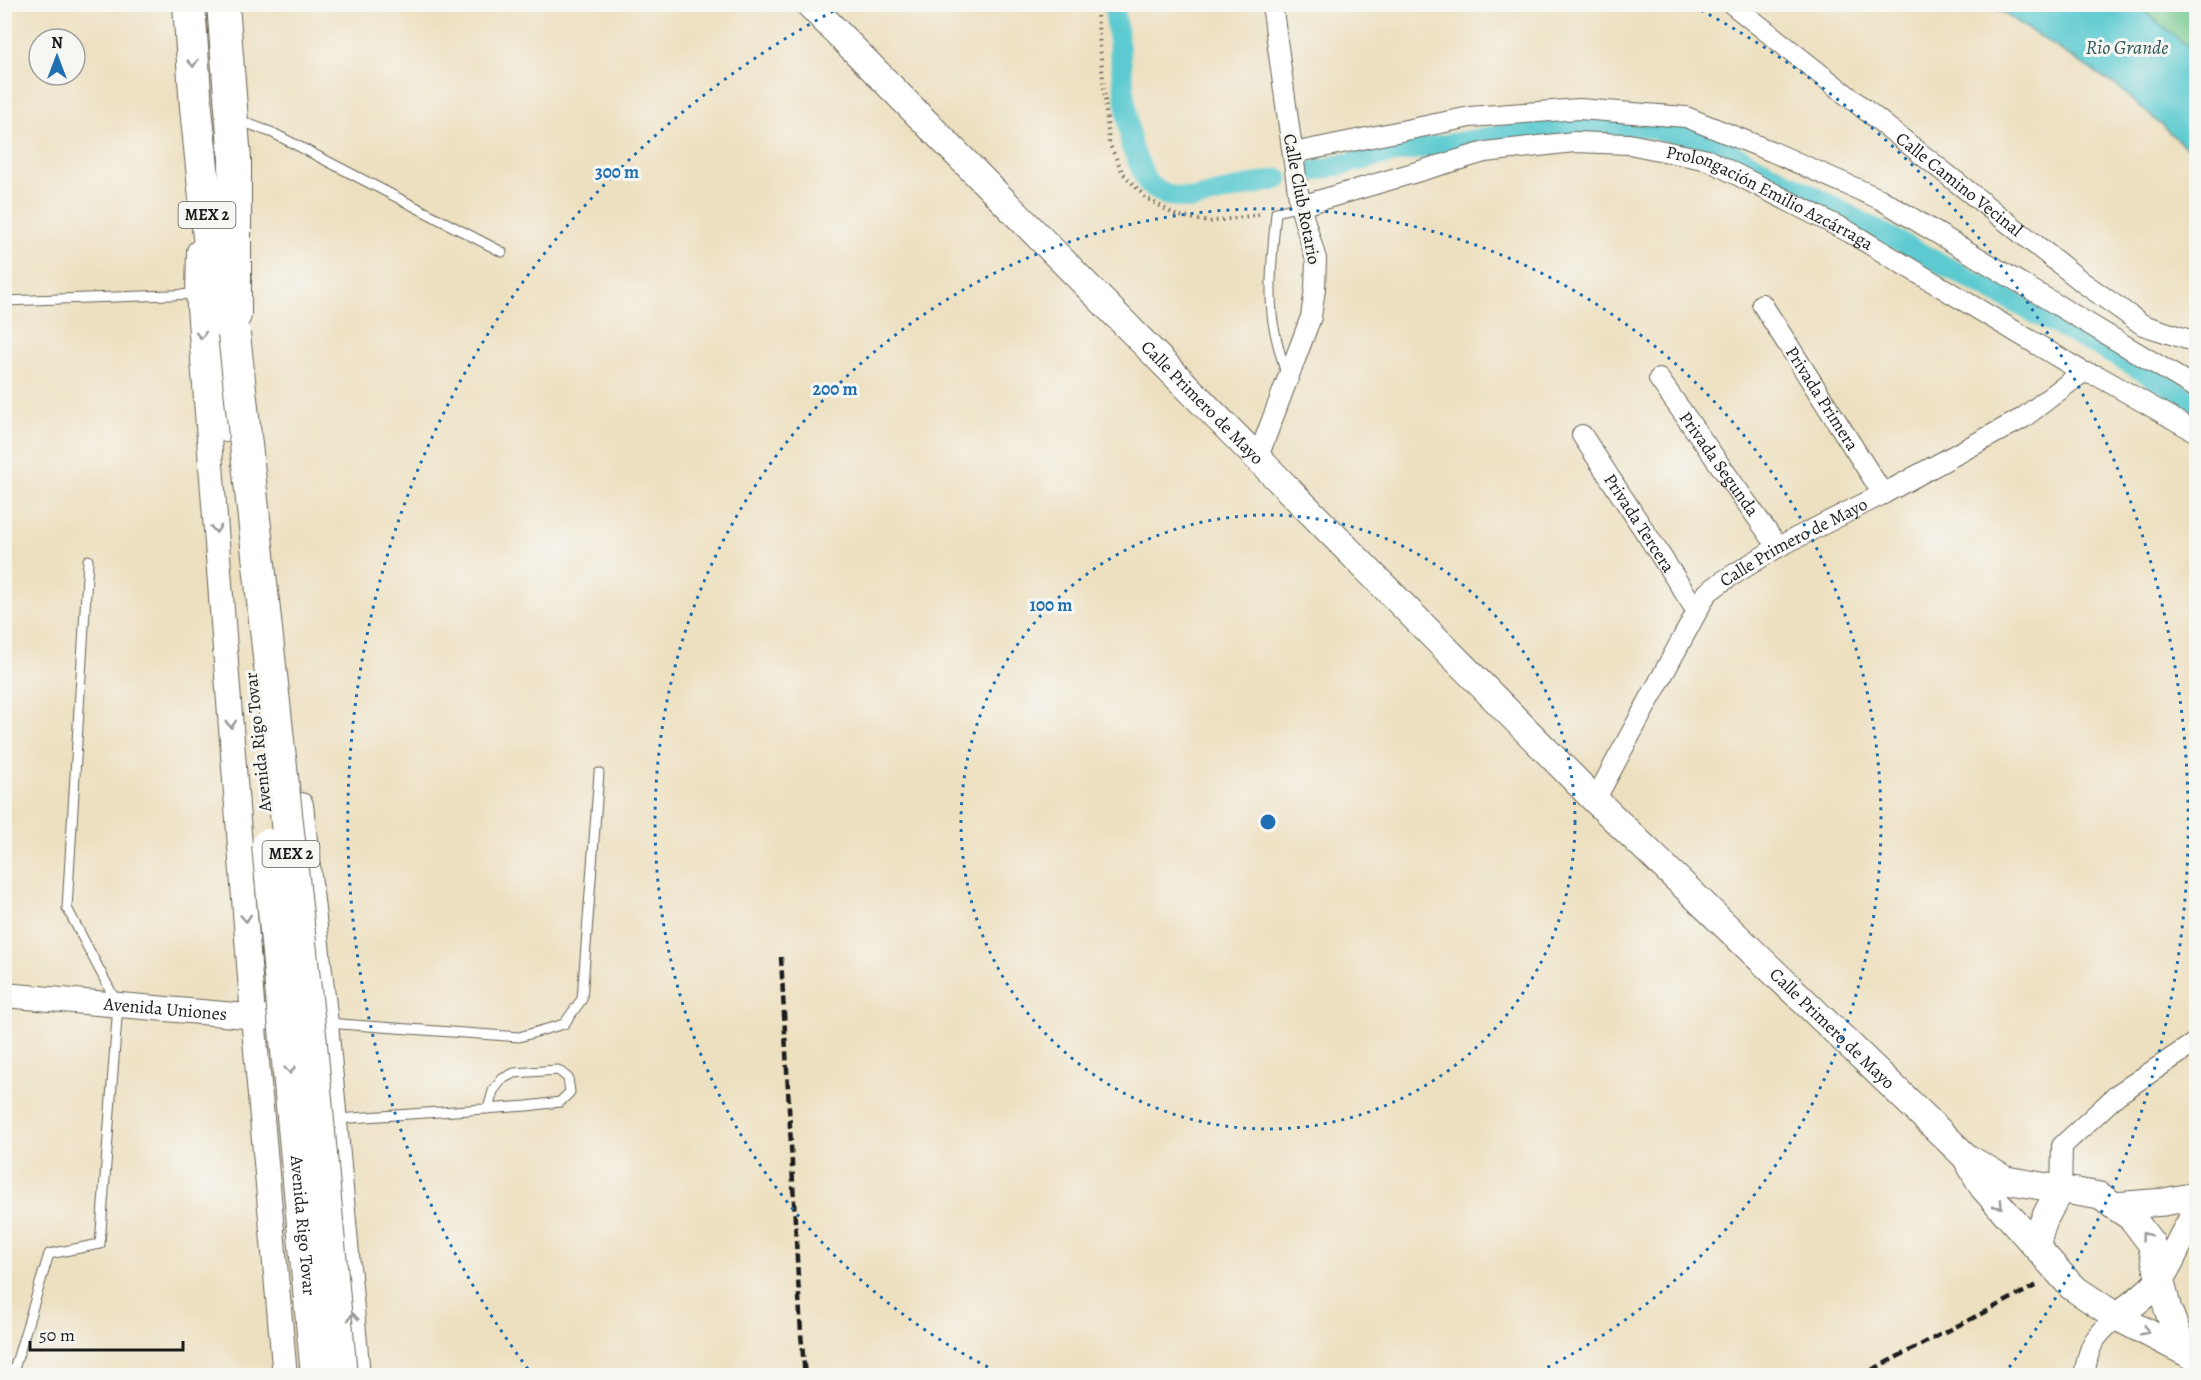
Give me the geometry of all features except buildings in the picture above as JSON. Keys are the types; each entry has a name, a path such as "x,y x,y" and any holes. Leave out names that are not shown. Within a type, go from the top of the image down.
{"highway":[{"name":"Avenida Rigo Tovar","path":"189,4 196,108 287,1045 316,1376"},
{"name":"Avenida Rigo Tovar","path":"223,4 235,160 234,334 310,1032 341,1376"}],"main road":[{"name":"Calle Primero de Mayo","path":"809,4 1595,800 1966,1157 2006,1180 2100,1196 2132,1218 2151,1243 2168,1310 2193,1355"},
{"name":"Calle Primero de Mayo","path":"1966,1157 1983,1187 2072,1287 2117,1317 2193,1355"},
{"path":"2037,1245 2047,1210 2061,1191"},
{"path":"2114,1206 2164,1202 2196,1196"},
{"path":"2117,1317 2128,1306 2148,1294 2170,1262 2186,1227 2196,1214"}],"street":[{"name":"Calle Club Rotario","path":"1258,457 1311,317 1316,290 1316,259 1300,206 1272,4"},
{"name":"Calle Camino Vecinal","path":"1732,4 2085,284 2143,325 2196,342"},
{"name":"Avenida Rigo Tovar","path":"196,108 198,294 253,1017 285,1376"},
{"path":"1293,153 1470,117 1579,109 1686,117 1880,199 2196,388"},
{"name":"Prolongación Emilio Azcárraga","path":"1300,206 1485,152 1575,142 1629,144 1708,160 1851,233 2083,372 2098,376 2196,432"},
{"name":"Avenida Rigo Tovar","path":"235,160 263,471 326,1023 358,1376"},
{"name":"Privada Primera","path":"1762,304 1883,494"},
{"name":"Calle Primero de Mayo","path":"1595,800 1707,593 1778,547 1883,494 2023,418 2083,372"},
{"name":"Privada Segunda","path":"1659,379 1778,547"},
{"name":"Privada Tercera","path":"1582,435 1696,610"},
{"path":"250,970 260,988 269,994 292,995 311,984 318,955"},
{"name":"Avenida Uniones","path":"4,995 326,1023"},
{"path":"2061,1191 2062,1146 2118,1094 2196,1042"},
{"path":"2084,1376 2090,1346 2103,1329 2117,1317"}],"lane":[{"path":"232,118 273,133 502,252"},
{"path":"1287,380 1272,316 1271,273 1275,212 1300,206"},
{"path":"4,301 198,294"},
{"path":"12,1376 49,1254 100,1244 117,1044 118,1005 67,908 88,560"},
{"path":"326,1023 519,1038 564,1024 582,999 599,772"},
{"path":"335,1119 488,1109 560,1102 570,1092 568,1078 558,1070 514,1073 502,1079 493,1092 488,1109"}],"path":[{"path":"1096,4 1109,143 1123,173 1146,198 1175,215 1209,222 1275,212"}],"green space":[{"path":"2136,5 2196,5 2196,53"}],"water":[{"name":"Rio Grande","path":"1990,5 2136,5 2196,53 2196,156 2117,86"}],"waterway":[{"path":"1114,4 1131,146 1148,184 1166,195 1192,199 1278,179"},
{"path":"1314,171 1383,155 1536,129 1642,127 1707,140 2125,361 2196,402"}],"railway":[{"path":"781,957 805,1376"},
{"path":"1860,1376 2037,1285"}]}
